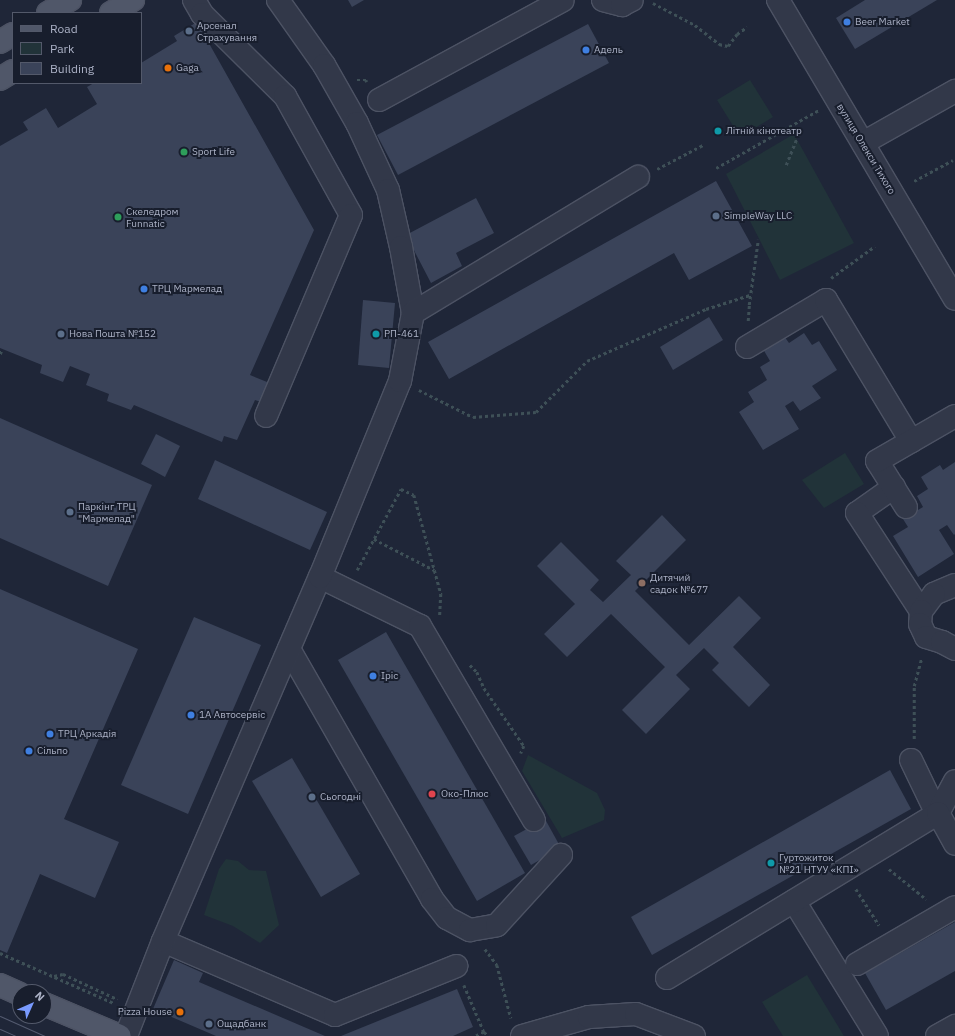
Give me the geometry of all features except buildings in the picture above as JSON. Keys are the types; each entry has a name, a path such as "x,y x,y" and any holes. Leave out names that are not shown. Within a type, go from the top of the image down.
{"main road":[{"path":"50,12 70,0"},
{"path":"113,12 133,0"},
{"path":"0,42 12,35"},
{"path":"0,79 12,72"},
{"path":"0,985 12,990"},
{"path":"52,1007 120,1036"}],"street":[{"path":"194,0 202,14 285,96 351,215 266,416"},
{"path":"126,1036 163,941 320,578 400,381 413,313 401,247 388,190 356,123 324,65 278,0"},
{"path":"378,100 562,0"},
{"path":"603,0 622,5 632,0"},
{"name":"вулиця Олекси Тихого","path":"778,0 955,298"},
{"path":"862,143 955,91"},
{"path":"413,313 638,177"},
{"path":"747,347 826,300 912,441"},
{"path":"906,507 877,461 955,416"},
{"path":"894,487 856,513 921,612"},
{"path":"320,578 420,626 534,820"},
{"path":"955,586 934,594 921,612 920,624 926,637 942,642 955,649"},
{"path":"289,649 432,899 448,918 470,930 497,925 561,855"},
{"path":"913,765 937,813 955,844"},
{"path":"667,978 937,813 955,781"},
{"path":"794,901 877,1036"},
{"path":"857,964 949,910"},
{"path":"163,941 335,1015 456,966"},
{"path":"522,1036 589,1017 636,1014 694,1036"},
{"path":"937,1036 955,1026"}],"path":[{"path":"650,0 696,25 719,44 728,46 737,34 747,27"},
{"path":"716,168 810,114"},
{"path":"786,165 801,128"},
{"path":"668,164 703,145"},
{"path":"914,181 953,160"},
{"path":"749,305 758,240"},
{"path":"826,300 830,279 875,246"},
{"path":"400,381 473,417 536,412 587,361 706,309 750,295"},
{"path":"0,354 2,349"},
{"path":"346,590 402,489 414,495 441,594 440,621"},
{"path":"374,539 434,570"},
{"path":"913,765 914,686 926,637"},
{"path":"466,660 477,672 484,688 524,746 519,758"},
{"path":"870,854 949,910"},
{"path":"845,870 890,944"},
{"path":"470,930 497,965 506,1000"},
{"path":"0,953 114,1003"},
{"path":"456,966 484,1032 489,1036"},
{"path":"54,976 63,974 115,997 119,1002"},
{"path":"476,1036 484,1032"}],"green space":[{"path":"750,80 773,117 740,137 717,100"},
{"path":"794,134 854,243 780,280 726,174"},
{"path":"845,453 864,484 824,508 802,480"},
{"path":"528,755 597,793 605,810 604,820 562,838 522,771"},
{"path":"226,859 238,861 249,870 266,871 279,925 260,943 233,926 204,915 219,869"},
{"path":"807,975 844,1036 783,1036 762,1002"}],"tram line":[{"path":"0,1016 45,1036"},
{"path":"0,1029 16,1036"}],"place":[{"name":"Beer Market","path":"847,22"},
{"name":"Арсенал Страхування","path":"189,31"},
{"name":"Адель","path":"586,50"},
{"name":"Gaga","path":"168,68"},
{"name":"Літній кінотеатр","path":"718,131"},
{"name":"Sport Life","path":"184,152"},
{"name":"SimpleWay LLC","path":"716,216"},
{"name":"Скеледром Funnatic","path":"118,217"},
{"name":"ТРЦ Мармелад","path":"144,289"},
{"name":"Нова Пошта №152","path":"61,334"},
{"name":"РП-461","path":"376,334"},
{"name":"Паркінг ТРЦ \"Мармелад\"","path":"70,512"},
{"name":"Дитячий садок №677","path":"642,583"},
{"name":"Іріс","path":"373,676"},
{"name":"1А Автосервіс","path":"191,715"},
{"name":"ТРЦ Аркадія","path":"50,734"},
{"name":"Сільпо","path":"29,751"},
{"name":"Око-Плюс","path":"432,794"},
{"name":"Сьогодні","path":"312,797"},
{"name":"Гуртожиток №21 НТУУ «КПІ»","path":"771,863"},
{"name":"Pizza House","path":"180,1012"},
{"name":"Ощадбанк","path":"209,1024"}]}
